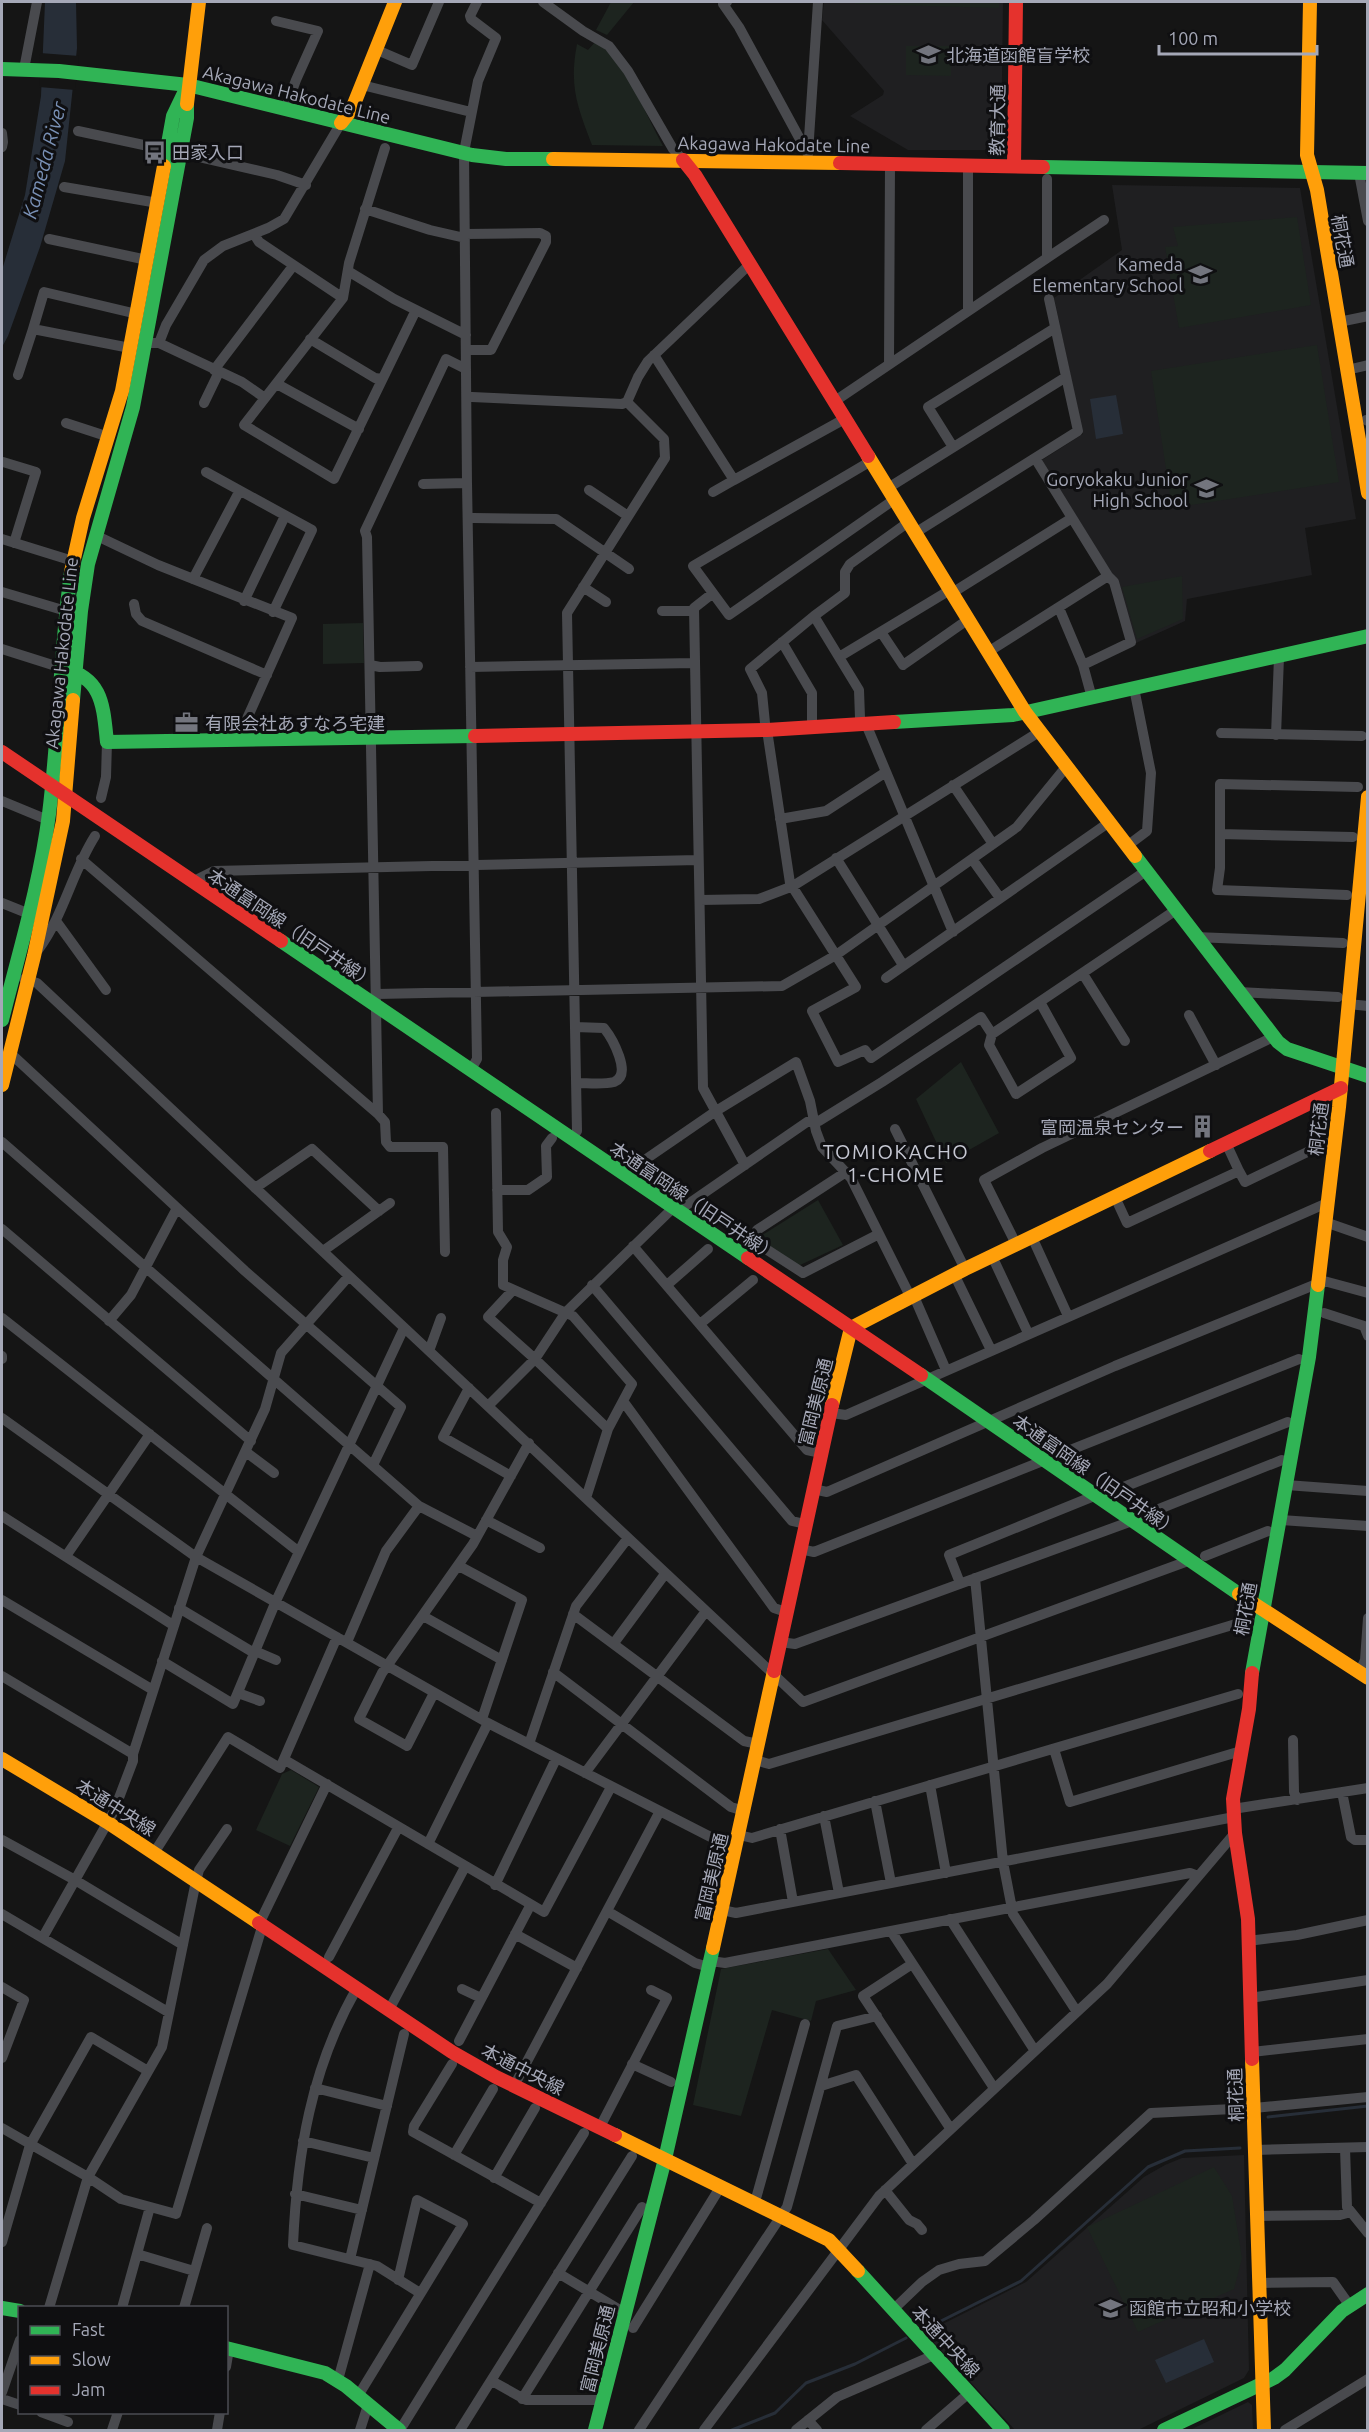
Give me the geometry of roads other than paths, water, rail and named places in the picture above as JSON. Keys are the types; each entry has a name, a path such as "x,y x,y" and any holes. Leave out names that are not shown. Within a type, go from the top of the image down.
{"street":[{"path":"27,69 37,2"},
{"path":"2,69 85,73 188,85 199,2"},
{"path":"265,398 242,382 153,343 204,260 223,246 284,219 341,123 352,109 395,2"},
{"path":"377,50 412,65 439,2"},
{"path":"470,1071 477,1059 464,152 478,81 496,38 471,19 470,16 477,2"},
{"path":"543,2 609,46 628,71 674,149 695,175 835,401 948,593 1025,712 1195,937 1281,1046 1368,1076"},
{"path":"727,2 723,4 739,27 808,158"},
{"path":"808,158 818,2"},
{"name":"教育大通","path":"1014,166 1016,2"},
{"name":"桐花通","path":"1310,2 1307,155 1312,172 1368,493"},
{"path":"276,21 318,31 285,110"},
{"name":"Akagawa Hakodate Line","path":"2,1085 9,1052 13,975 42,856 48,820 66,611 73,561 83,518 122,391 158,203 187,118 188,85 464,152 506,159 808,158 890,164 1363,173"},
{"path":"362,85 471,112"},
{"path":"78,131 278,174 306,185"},
{"path":"2,134 2,147"},
{"path":"385,148 348,271 343,298 244,425 334,479 416,310"},
{"name":"Akagawa Hakodate Line","path":"2,1020 11,995 27,980 63,821 81,611 88,564 153,343 174,152"},
{"path":"889,364 890,164"},
{"path":"968,166 968,310"},
{"path":"1363,173 1368,221"},
{"path":"1047,179 1047,258"},
{"path":"64,187 158,203"},
{"path":"366,209 430,230 465,236 540,233 546,236 546,242 491,350 466,350"},
{"path":"835,401 1104,220"},
{"path":"254,234 259,242 343,298"},
{"path":"49,239 147,260"},
{"path":"472,397 622,404 627,402 638,376 654,355 750,264"},
{"path":"204,402 216,371 293,266"},
{"path":"348,271 416,310 466,335"},
{"path":"18,375 44,292 137,314"},
{"path":"1049,299 1078,431 850,564 845,572 845,593 750,669 762,693 790,883 856,987 812,1011 838,1062 866,1050 871,1058 1146,871"},
{"path":"1339,322 1368,316"},
{"path":"953,447 928,406 1055,328"},
{"path":"33,329 130,348"},
{"path":"310,339 375,378 382,379"},
{"path":"654,355 734,480"},
{"path":"378,1114 372,737 365,531 446,359 466,369"},
{"path":"1347,370 1368,365"},
{"path":"871,461 693,566 729,615 953,447 1066,377"},
{"path":"277,384 358,429"},
{"path":"571,1139 577,1131 567,613 665,458 664,439 627,402"},
{"path":"714,492 839,422"},
{"path":"66,423 109,436"},
{"path":"1035,458 1108,576 1114,582 1131,642 1083,665"},
{"path":"3,462 36,472 14,543"},
{"path":"206,472 312,530 273,612"},
{"path":"423,484 467,483"},
{"path":"589,490 628,516"},
{"path":"193,579 239,492"},
{"path":"244,600 285,516"},
{"path":"473,518 556,519 629,569"},
{"path":"839,657 1072,518"},
{"path":"95,535 148,561 292,618 245,723 245,740"},
{"path":"2,539 73,561"},
{"path":"988,652 1108,576"},
{"path":"584,587 606,602"},
{"path":"2,592 66,611"},
{"path":"712,593 694,608 703,1088 745,1165"},
{"path":"134,604 136,614 142,621 267,675"},
{"path":"1059,608 1083,665 1092,698"},
{"path":"662,611 694,611"},
{"path":"814,616 859,690 863,721 905,815 952,932"},
{"path":"881,632 903,665 963,623"},
{"path":"107,742 696,732 1025,712 1368,636"},
{"path":"782,642 812,693 812,721"},
{"path":"2,649 86,676 97,694 105,722 106,777 102,798"},
{"path":"1276,735 1279,657"},
{"path":"470,667 694,663"},
{"path":"370,665 418,666"},
{"path":"1127,846 1147,831 1151,773 1134,688"},
{"path":"700,900 759,899 793,886 1039,732"},
{"path":"1221,734 1362,736"},
{"name":"本通富岡線（旧戸井線）","path":"2,752 192,882 377,1000 470,1071 927,1379 1094,1496 1138,1518 1188,1561 1364,1675"},
{"path":"377,1000 476,991 782,986 836,955 1017,826 1066,767"},
{"path":"780,819 826,811 886,771"},
{"path":"1358,895 1218,890 1220,784 1363,792"},
{"path":"953,785 993,844"},
{"name":"桐花通","path":"1264,2430 1248,1941 1234,1813 1241,1751 1263,1610 1309,1358 1341,1088 1343,1000 1348,946 1358,895 1363,792"},
{"path":"2,801 48,820"},
{"path":"886,978 1108,823"},
{"path":"1220,834 1353,837"},
{"path":"34,956 50,934 81,859 95,836"},
{"path":"836,858 903,965"},
{"path":"81,859 378,1114 385,1122 386,1142 390,1147 443,1147 445,1252"},
{"path":"972,859 1000,898"},
{"path":"192,882 214,871 698,860"},
{"path":"2,903 27,913"},
{"path":"1040,1002 1071,1058 1016,1094 989,1045 992,1034 1176,910"},
{"path":"56,921 106,990"},
{"path":"1195,937 1348,946 1368,951"},
{"path":"1083,974 1125,1041"},
{"path":"13,975 37,983 803,1702 1188,1561"},
{"path":"1239,992 1343,1000 1368,1006"},
{"path":"1189,1015 1215,1065"},
{"path":"488,1406 535,1359 566,1312 633,1246 675,1209 807,1122 819,1121 981,1017 992,1034"},
{"path":"575,1027 604,1028 617,1050 622,1073 620,1078 613,1082 576,1083"},
{"path":"1016,1244 984,1180 1042,1148 1267,1040"},
{"path":"9,1052 305,1324 401,1407 373,1465"},
{"path":"633,1168 716,1111 796,1062 804,1082 822,1147 846,1172 911,1295 946,1370"},
{"path":"851,1328 911,1295 1341,1088"},
{"path":"496,1113 498,1232 507,1247 503,1260 503,1285 573,1316 632,1384 608,1429 586,1498"},
{"path":"895,1130 959,1272 991,1350"},
{"path":"497,1191 528,1190 547,1177 546,1146 552,1137"},
{"path":"2,1142 419,1506 477,1536"},
{"path":"1226,1143 1245,1182 1326,1143"},
{"path":"255,1188 312,1149 379,1211"},
{"path":"1115,1197 1127,1223 1239,1171"},
{"path":"846,1172 757,1230 755,1242 803,1274 879,1234"},
{"path":"323,1251 390,1203"},
{"path":"831,1413 846,1415 1327,1203"},
{"path":"110,1321 131,1295 177,1208"},
{"path":"1325,1221 1368,1237"},
{"path":"2,1229 251,1441"},
{"path":"1032,1237 1068,1316"},
{"path":"633,1246 807,1450 821,1453"},
{"path":"666,1285 708,1249"},
{"path":"992,1256 1028,1333"},
{"path":"44,1937 107,1822 133,1761 173,1624 196,1557 265,1409 281,1353 349,1276"},
{"path":"700,1324 753,1280"},
{"path":"813,1489 827,1492 1115,1366 1317,1284 1329,1281 1368,1293"},
{"path":"592,1285 792,1521 806,1524"},
{"path":"513,1290 488,1317 608,1429"},
{"path":"1324,1312 1364,1326 1368,1336"},
{"path":"2,1318 299,1552"},
{"path":"429,1351 441,1318"},
{"path":"162,1661 233,1704 276,1601 404,1328"},
{"name":"富岡美原通","path":"595,2430 665,2159 736,1850 821,1453 851,1328"},
{"path":"800,1549 814,1552 1299,1359"},
{"path":"469,1388 443,1437 511,1476"},
{"path":"623,1401 774,1608 786,1612"},
{"path":"2,1418 196,1557 485,1721 736,1850"},
{"path":"1111,1492 1288,1422"},
{"path":"66,1556 150,1434"},
{"path":"434,1693 407,1746 359,1719 387,1666 459,1566 529,1443"},
{"path":"246,1452 274,1473"},
{"path":"780,1642 795,1644 1138,1518 1282,1460"},
{"path":"1286,1485 1367,1489"},
{"path":"960,1583 949,1556 1094,1496"},
{"path":"347,1642 386,1551 419,1506"},
{"path":"2,1516 173,1624"},
{"path":"486,1520 540,1548"},
{"path":"1281,1520 1368,1526"},
{"path":"1205,1556 1268,1531"},
{"path":"529,1744 576,1606 628,1538"},
{"path":"428,1844 485,1721 522,1600 459,1566"},
{"path":"614,1644 665,1574"},
{"path":"975,1578 1004,1862 1013,1914 1077,2012"},
{"path":"2,1600 153,1690"},
{"path":"179,1608 255,1652 276,1660"},
{"path":"585,1773 706,1611"},
{"path":"573,1614 744,1741 758,1744"},
{"path":"423,1616 502,1660"},
{"path":"1364,1675 1368,1617"},
{"path":"755,1760 769,1764 1249,1620"},
{"path":"154,1852 228,1737 280,1768 337,1637"},
{"path":"553,1672 730,1807 744,1811"},
{"path":"2,1676 133,1755"},
{"path":"238,1693 260,1701"},
{"path":"739,1835 752,1838 1238,1694"},
{"path":"1293,1740 1294,1792 1297,1800"},
{"path":"1054,1749 1070,1802 1241,1751"},
{"name":"本通中央線","path":"2,1759 154,1852 452,2052 514,2086 829,2240 1003,2430"},
{"path":"495,1885 556,1759"},
{"path":"285,1760 530,1906 544,1912 611,1787"},
{"path":"2,2128 88,2177 121,2199 176,2214 260,1925 327,1785"},
{"path":"930,1785 946,1873"},
{"path":"722,1910 736,1913 1004,1862 1297,1800 1368,1788"},
{"path":"1342,1792 1351,1837 1355,1840 1368,1840"},
{"path":"875,1801 891,1883"},
{"path":"514,2086 660,1812"},
{"path":"824,1816 839,1893"},
{"path":"329,1957 398,1828"},
{"path":"50,2306 88,2177 162,2046 199,1870 227,1829"},
{"path":"780,1829 793,1902"},
{"path":"704,2430 838,2249 885,2190 1114,1977 1235,1833"},
{"path":"2,1840 75,1880 183,1945"},
{"path":"389,2010 465,1867"},
{"path":"607,1911 695,1963 710,1964 725,1963 1190,1873 1198,1876"},
{"path":"459,2041 530,1906"},
{"path":"2,1914 168,2012"},
{"path":"950,1919 1035,2051"},
{"path":"1248,1941 1297,1935 1368,1920"},
{"path":"891,1931 994,2088"},
{"path":"514,1934 577,1968"},
{"path":"912,1964 863,1996 950,2128"},
{"path":"1250,1998 1368,1980"},
{"path":"2,1987 24,2000 2,2058"},
{"path":"357,1988 318,2073 303,2141 295,2194 293,2244 370,2264 420,2293"},
{"path":"462,1989 481,1998"},
{"path":"600,2127 667,1998 651,1990"},
{"path":"639,2430 787,2207 837,2026 877,2016"},
{"path":"755,2202 805,2024"},
{"path":"350,2259 404,2034"},
{"path":"2,2242 30,2145 91,2037 148,2071"},
{"path":"1252,2052 1368,2039"},
{"path":"452,2064 414,2126 413,2132 541,2204"},
{"path":"632,2064 672,2082"},
{"path":"820,2086 856,2075 913,2164"},
{"path":"315,2088 387,2106"},
{"path":"454,2155 493,2089"},
{"path":"898,2305 922,2282 939,2270 959,2264 985,2261 1034,2220 1152,2113 1254,2108 1368,2097"},
{"path":"494,2178 535,2108"},
{"path":"228,2349 308,2367 338,2380 400,2430 584,2133"},
{"path":"303,2141 374,2158"},
{"path":"1255,2150 1368,2147"},
{"path":"1345,2148 1347,2207 1368,2233"},
{"path":"460,2430 632,2156"},
{"path":"633,2328 722,2186"},
{"path":"885,2190 909,2220 922,2230"},
{"path":"295,2194 363,2210"},
{"path":"360,2430 363,2401 420,2293 463,2224 417,2200 398,2280"},
{"path":"122,2306 150,2207"},
{"path":"522,2399 642,2207"},
{"path":"1257,2216 1340,2215 1351,2212"},
{"path":"184,2306 207,2228"},
{"path":"137,2254 194,2271"},
{"path":"338,2380 370,2264"},
{"path":"558,2273 625,2313"},
{"path":"1259,2283 1333,2282 1350,2306"},
{"path":"1164,2430 1262,2384 1285,2370 1342,2311 1368,2294"},
{"path":"2,2308 18,2311"},
{"path":"2,2392 18,2346"},
{"path":"796,2430 837,2397 934,2355"},
{"path":"1285,2430 1368,2379"},
{"path":"492,2381 522,2399 603,2400"},
{"path":"926,2430 969,2393"},
{"path":"2,2399 18,2404"},
{"path":"48,2414 68,2422"},
{"path":"112,2430 117,2414"},
{"path":"217,2430 219,2414"},
{"path":"808,2420 817,2430"}],"water":[{"name":"Kameda River","path":"45,2 76,2 77,48 65,161 40,247 2,347 2,270 25,195 41,96"},
{"path":"1116,395 1123,434 1096,439 1090,399"},
{"path":"1204,2339 1214,2362 1166,2383 1155,2360"}],"waterway":[{"path":"1268,2117 1368,2106"},
{"path":"927,2328 1021,2281 1148,2167 1185,2151 1240,2148"},
{"path":"732,2430 775,2413 806,2383 855,2364 906,2338"}],"place":[{"name":"北海道函館盲学校","path":"928,55"},
{"name":"田家入口","path":"154,152"},
{"name":"Kameda Elementary School","path":"1201,274"},
{"name":"Goryokaku Junior High School","path":"1206,489"},
{"name":"有限会社あすなろ宅建","path":"187,723"},
{"name":"富岡温泉センター","path":"1202,1127"},
{"name":"函館市立昭和小学校","path":"1111,2308"}],"district":[{"name":"TOMIOKACHO 1-CHOME","path":"896,1162"}]}
